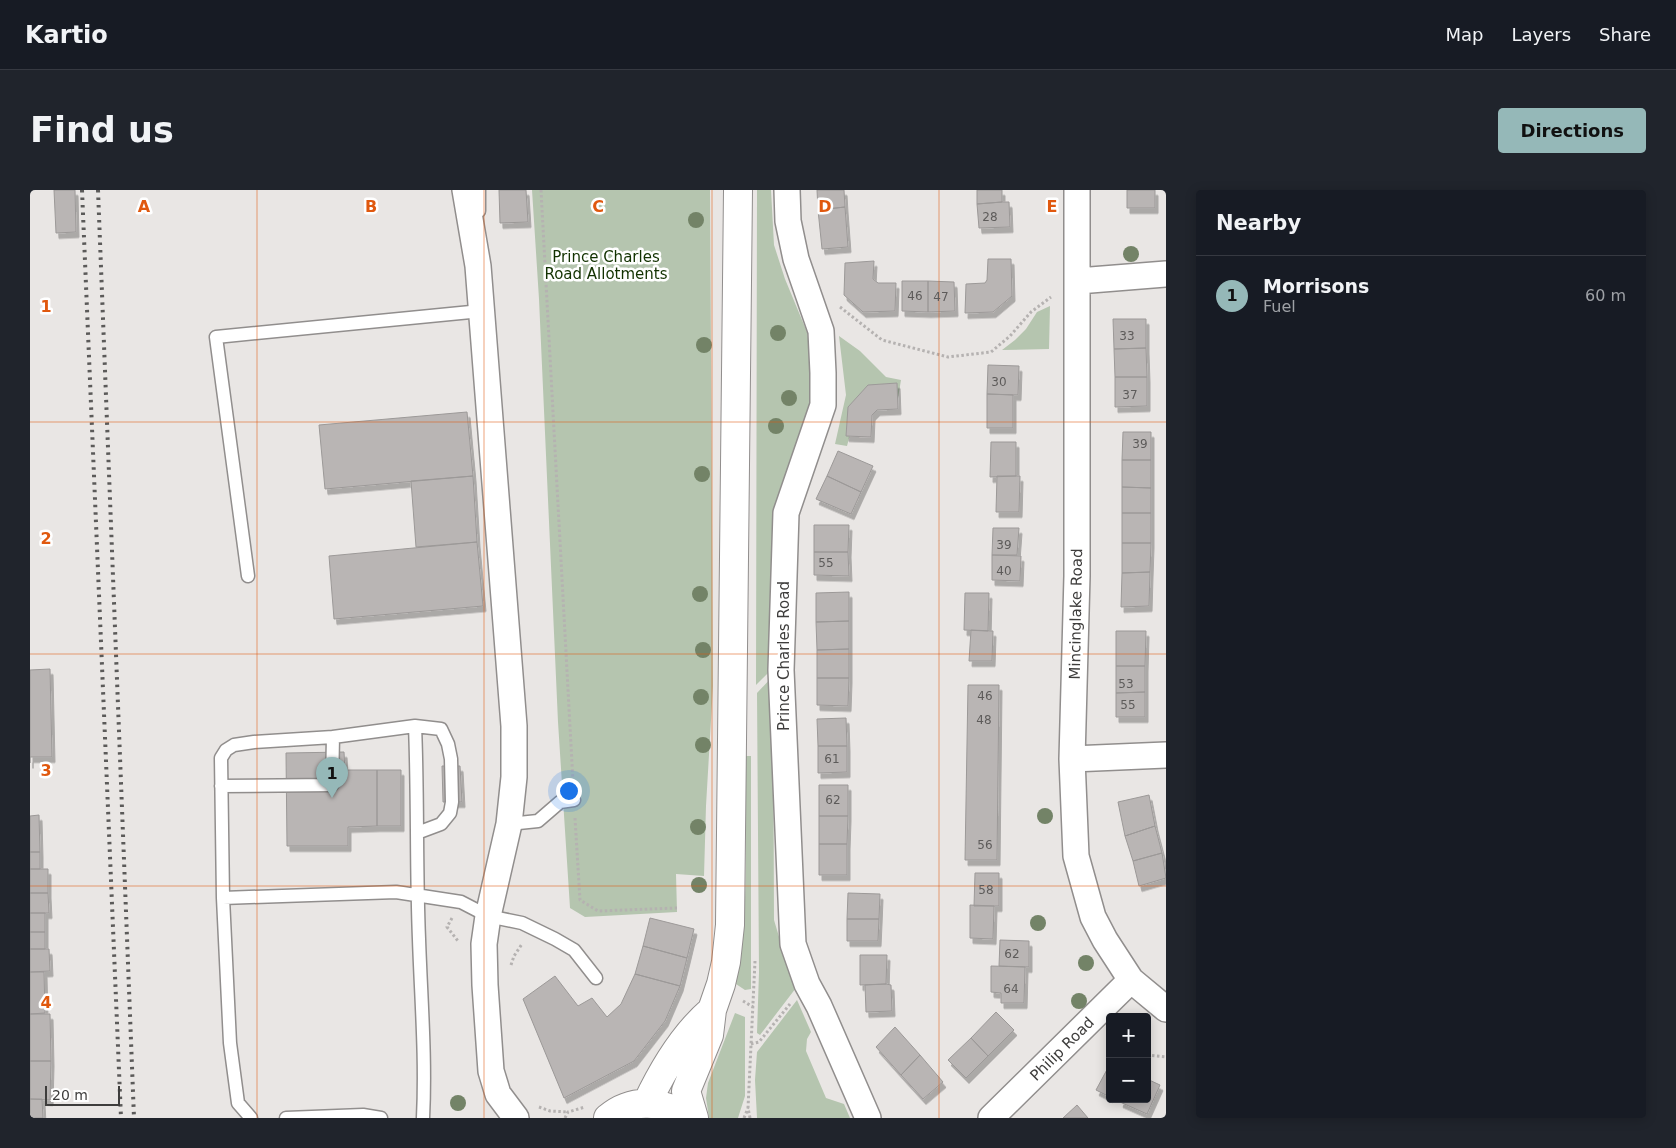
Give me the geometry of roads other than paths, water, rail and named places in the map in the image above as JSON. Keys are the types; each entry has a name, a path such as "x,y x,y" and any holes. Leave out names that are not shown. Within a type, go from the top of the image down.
{"street":[{"path":"465,190 478,266 514,726 514,777 509,824 488,916 484,944 485,984 491,1071 498,1094 524,1111"},
{"path":"694,1118 686,1091 709,1035 712,1010 726,962 730,925 738,190"},
{"name":"Prince Charles Road","path":"787,190 788,221 796,259 821,331 823,405 786,513 781,670 793,944 807,984 868,1118"},
{"name":"Mincinglake Road","path":"1077,190 1077,576 1072,759 1076,856 1093,917 1105,940 1131,980 1166,1009"},
{"path":"1077,289 1166,274"},
{"path":"1072,759 1166,754"},
{"name":"Philip Road","path":"991,1118 1131,980"},
{"path":"647,1103 659,1077 695,1024 712,1010"},
{"path":"598,1112 615,1112 630,1106 647,1103 662,1104 688,1118"}],"lane":[{"path":"478,266 479,190"},
{"path":"248,576 216,337 481,311"},
{"path":"414,726 424,1068 423,1118"},
{"path":"251,1118 238,1103 230,1043 223,898 221,758 226,750 234,745 254,742 332,737 414,726 440,729 448,744 452,775 450,813 441,824 417,833"},
{"path":"222,786 332,785 332,737"},
{"path":"509,824 538,821 560,802 574,800"},
{"path":"223,898 396,892 419,894 461,902 488,916 522,923 535,928 574,950 596,978"},
{"path":"286,1118 363,1115 381,1118"}],"railway":[{"path":"82,190 121,1118"},
{"path":"98,190 134,1118"}],"place":[{"name":"Morrisons","path":"332,798"}],"park label":[{"name":"Prince Charles Road Allotments","path":"606,266"}]}
